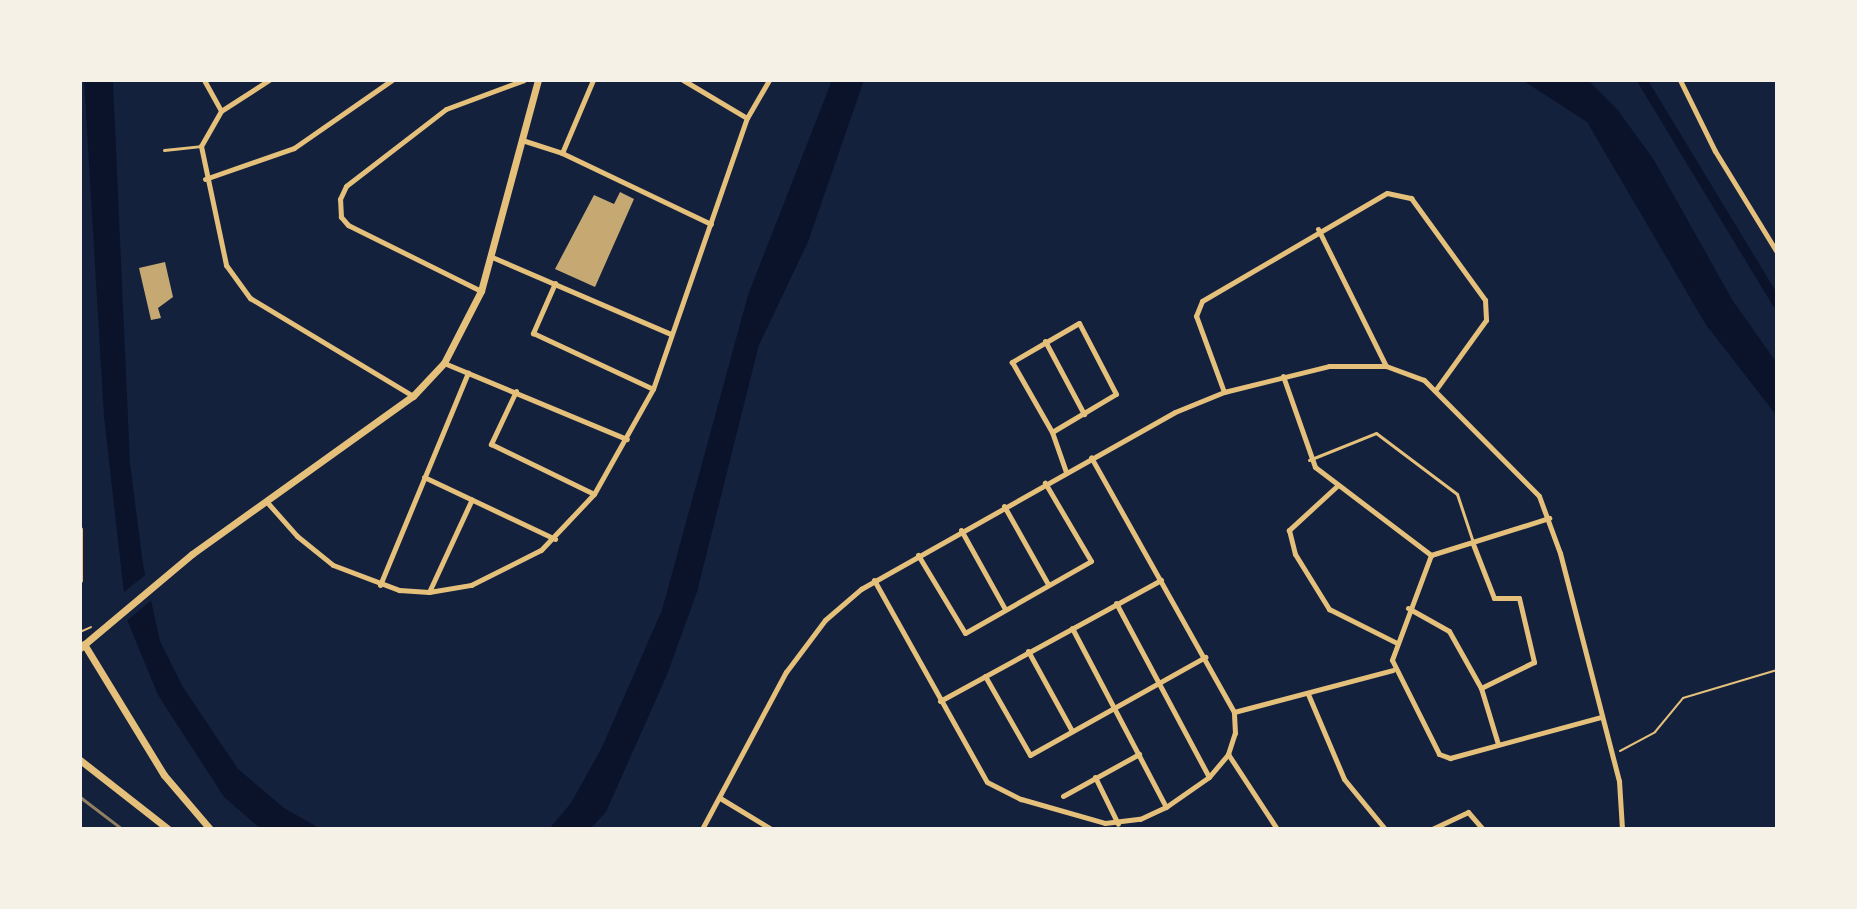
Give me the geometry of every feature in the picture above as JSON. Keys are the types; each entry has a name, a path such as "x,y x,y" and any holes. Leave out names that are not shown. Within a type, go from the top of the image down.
{"street":[{"path":"204,80 221,111"},
{"path":"205,179 294,148 392,80"},
{"path":"481,291 348,225 341,217 340,199 346,186 446,109 524,80"},
{"path":"210,829 164,775 81,644 168,573 413,396 444,363 481,291 538,80"},
{"path":"562,153 593,80"},
{"path":"683,80 747,118"},
{"path":"266,500 325,558 380,585 429,592 471,585 508,570 555,539 594,494 653,389 747,118 769,80"},
{"path":"1680,80 1715,151 1777,252"},
{"path":"267,81 221,111 201,146 205,179 226,265 238,286 274,314 413,396"},
{"path":"522,140 562,153 711,224"},
{"path":"1224,392 1197,309 1318,229 1387,193 1411,198 1488,312 1437,388"},
{"path":"1318,229 1386,366"},
{"path":"492,257 671,334"},
{"path":"555,283 533,333 653,389"},
{"path":"1052,432 1116,394 1079,323 1012,362 1052,432 1066,472"},
{"path":"1045,341 1084,414"},
{"path":"444,363 627,439"},
{"path":"702,829 800,653 825,620 874,580 1091,457 1224,392 1329,366 1386,366 1437,388 1525,477 1549,518 1619,781 1622,829"},
{"path":"380,585 468,373"},
{"path":"1283,376 1309,460 1431,555"},
{"path":"516,391 491,444 594,494"},
{"path":"874,580 987,782 1021,799 1118,824 1166,807 1209,777 1228,754 1235,733 1234,712 1091,457"},
{"path":"424,477 555,539"},
{"path":"917,555 965,633 1091,561 1045,483"},
{"path":"1338,485 1289,530 1295,554 1329,609 1395,642"},
{"path":"429,592 472,499"},
{"path":"1004,506 1048,584"},
{"path":"1431,555 1549,518"},
{"path":"80,529 80,580"},
{"path":"961,530 1005,609"},
{"path":"1473,544 1494,598 1519,598 1534,662 1481,688"},
{"path":"1431,555 1395,642 1393,670 1444,759 1601,717"},
{"path":"940,701 1161,580"},
{"path":"1116,603 1209,777"},
{"path":"1408,608 1449,631 1481,688 1498,744"},
{"path":"1072,628 1166,807"},
{"path":"1028,651 1072,731"},
{"path":"985,676 1030,755 1205,657"},
{"path":"1234,712 1393,670"},
{"path":"1308,694 1344,779 1385,829"},
{"path":"1063,796 1139,754"},
{"path":"1228,754 1277,829"},
{"path":"80,760 168,829"},
{"path":"1095,777 1118,824"},
{"path":"720,798 771,829"},
{"path":"1432,829 1468,812 1483,829"}],"lane":[{"path":"164,150 201,146"},
{"path":"1309,460 1376,433 1457,494 1473,544"}],"path":[{"path":"80,632 89,625"},
{"path":"1618,752 1655,732 1683,698 1777,670"}],"water":[{"path":"84,80 113,80 130,463 143,564 160,641 183,687 238,769 284,808 321,829 261,829 224,797 158,695 127,620 104,417"},
{"path":"832,80 864,80 808,242 759,345 697,592 667,675 606,812 590,829 549,829 571,803 602,747 662,610 748,295"},
{"path":"1522,80 1588,80 1617,109 1654,160 1733,301 1777,363 1777,416 1706,325 1587,122"}],"pier":[{"path":"149,572 154,598 124,623 118,597"}],"building":[{"path":"620,192 634,199 595,287 555,269 594,195 614,204"},
{"path":"165,262 173,297 158,308 161,318 151,320 139,268"}],"waterway":[{"path":"1642,80 1777,303"}],"railway":[{"path":"80,797 122,829"}]}
